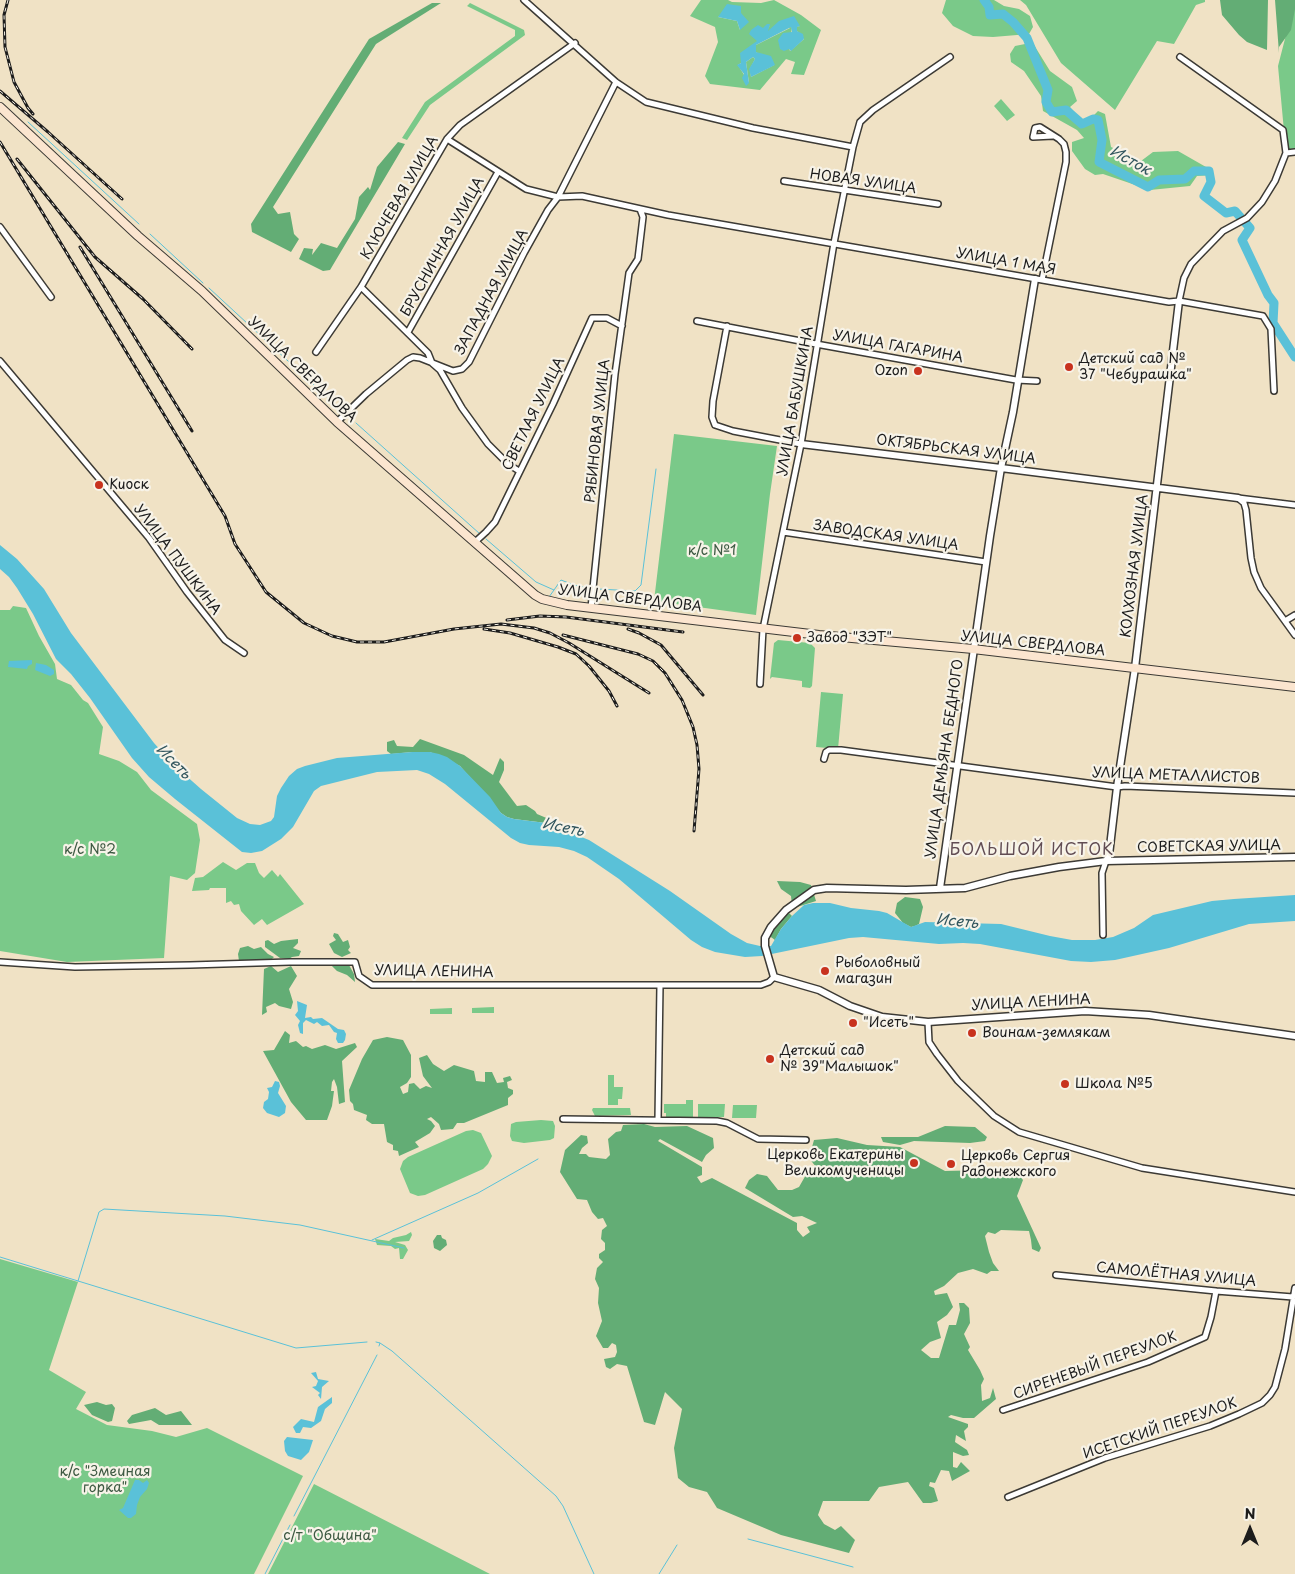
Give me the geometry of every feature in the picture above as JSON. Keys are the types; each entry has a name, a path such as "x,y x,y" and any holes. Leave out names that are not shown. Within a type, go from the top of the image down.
{"main road":[{"name":"УЛИЦА СВЕРДЛОВА","path":"0,107 138,236 202,291 337,422 535,595 552,602 591,608 763,629 973,649 1295,687"}],"street":[{"path":"524,0 575,43 616,82 646,102 753,128 853,147"},
{"name":"КЛЮЧЕВАЯ УЛИЦА","path":"316,352 361,287 447,139 460,125 575,43"},
{"name":"УЛИЦА БАБУШКИНА","path":"760,684 763,629 801,444 816,344 844,191 860,122 873,110 950,57"},
{"path":"1180,57 1283,130 1286,153 1295,152"},
{"path":"558,196 616,82"},
{"name":"УЛИЦА ДЕМЬЯНА БЕДНОГО","path":"940,888 973,649 1001,468 1038,279 1066,162 1064,144 1053,136"},
{"name":"УЛИЦА 1 МАЯ","path":"447,139 526,189 558,196 582,196 668,215 1169,302 1179,301 1263,316 1271,329 1274,391"},
{"name":"КОЛХОЗНАЯ УЛИЦА","path":"1103,935 1102,873 1109,855 1135,668 1179,301 1184,278 1191,264 1223,230 1247,218 1262,202 1275,181 1286,153"},
{"name":"БРУСНИЧНАЯ УЛИЦА","path":"408,332 498,172"},
{"name":"НОВАЯ УЛИЦА","path":"784,181 938,204"},
{"name":"ЗАПАДНАЯ УЛИЦА","path":"337,422 366,394 407,360 416,357 453,371 462,369 469,362 524,253 558,196"},
{"name":"РЯБИНОВАЯ УЛИЦА","path":"591,608 614,384 629,273 638,259 643,217 640,209"},
{"path":"0,227 51,297"},
{"path":"361,287 428,353 432,363 440,370 462,408 488,444 508,464 519,471"},
{"name":"СВЕТЛАЯ УЛИЦА","path":"475,542 495,522 553,404 592,318 607,318 622,326"},
{"name":"УЛИЦА ГАГАРИНА","path":"697,321 1018,380 1037,381"},
{"name":"ОКТЯБРЬСКАЯ УЛИЦА","path":"727,326 713,401 712,418 715,425 733,431 801,444 1295,505"},
{"name":"УЛИЦА ПУШКИНА","path":"0,361 149,538 187,592 225,640 244,653"},
{"path":"1238,498 1244,503 1246,510 1254,572 1261,588 1295,635"},
{"name":"ЗАВОДСКАЯ УЛИЦА","path":"784,532 986,562"},
{"path":"1285,621 1295,615"},
{"name":"УЛИЦА МЕТАЛЛИСТОВ","path":"824,760 828,750 842,750 1117,788 1125,786 1295,793"},
{"name":"СОВЕТСКАЯ УЛИЦА","path":"774,978 765,946 765,938 770,927 786,910 814,890 827,888 906,890 965,888 1010,876 1106,861 1295,857"},
{"name":"УЛИЦА ЛЕНИНА","path":"0,962 75,967 355,962 359,976 372,985 761,985 774,978 819,990 850,1006 870,1014 889,1018 928,1022 1085,1011 1149,1016 1295,1036"},
{"path":"658,1120 660,986"},
{"path":"928,1022 929,1042 958,1082 994,1116 1018,1132 1142,1168 1295,1192"},
{"path":"563,1120 717,1121 727,1123 758,1139 806,1140"},
{"name":"САМОЛЁТНАЯ УЛИЦА","path":"1056,1275 1293,1297"},
{"name":"ИСЕТСКИЙ ПЕРЕУЛОК","path":"1008,1497 1105,1458 1210,1426 1262,1403 1276,1387 1285,1349 1295,1288"},
{"name":"СИРЕНЕВЫЙ ПЕРЕУЛОК","path":"1003,1410 1148,1362 1205,1337 1216,1291"}],"green space":[{"path":"701,0 761,3 774,0 801,15 821,30 804,75 791,74 795,62 786,59 760,90 710,84 705,76 718,42 715,27 690,16","holes":["741,6 740,30 737,21 718,17","770,25 766,32 791,28 756,45 756,52 774,65 751,77 750,69 755,59 753,57 746,62 749,83 738,65","800,26 797,27 797,31 804,39 790,51 792,27"]},
{"path":"946,0 994,0 1004,6 1019,9 1030,16 1033,27 1029,34 993,37 973,36 953,26 942,13"},
{"path":"1020,0 1205,0 1205,2 1196,5 1174,44 1157,41 1115,110 1061,63 1026,5"},
{"path":"1220,0 1268,0 1267,50 1247,42 1239,35 1222,15"},
{"path":"1275,0 1295,0 1291,30 1279,47 1279,53"},
{"path":"1295,0 1295,151 1286,153 1278,66"},
{"path":"432,3 441,3 376,44 273,207 278,214 290,212 294,234 299,239 291,252 252,232 251,224 369,39"},
{"path":"470,3 524,30 525,35 430,105 407,140 402,138 425,102 515,36 515,30 467,6"},
{"path":"1030,43 1034,45 1050,71 1072,87 1077,101 1070,107 1081,120 1091,118 1098,111 1105,114 1111,147 1141,161 1153,152 1178,151 1213,171 1212,175 1197,176 1190,186 1150,190 1103,174 1095,175 1085,169 1072,151 1072,142 1084,138 1077,130 1043,111 1041,96 1024,71 1011,62 1010,54 1015,46"},
{"path":"1001,99 1015,115 1007,121 994,106"},
{"path":"398,142 405,144 330,270 323,271 299,259 304,248 313,249 312,255 321,243 337,248 355,219 359,197 368,187 370,190 377,167"},
{"name":"к/с №1","path":"674,434 777,446 756,615 654,601"},
{"name":"к/с №2","path":"13,606 26,608 55,664 57,679 71,685 83,700 88,703 103,727 99,754 119,761 137,772 151,790 197,824 200,840 195,873 187,880 170,876 164,958 67,962 0,951 0,610 10,610"},
{"path":"778,640 810,643 815,648 812,686 810,688 802,687 802,681 772,677 770,679 774,643"},
{"path":"821,692 843,694 838,749 816,747"},
{"path":"420,739 464,755 493,775 500,758 504,762 504,770 499,782 517,806 526,805 537,814 563,825 569,832 546,823 507,817 501,813 460,766 430,752 391,754 387,751 387,742 394,740 397,746 413,747"},
{"path":"223,862 236,870 247,863 255,863 259,873 264,878 272,870 278,877 280,874 304,904 267,925 262,919 254,925 241,911 239,904 234,905 231,901 226,903 226,888 192,891 195,878 203,877"},
{"path":"777,881 800,882 811,885 816,901 797,907 792,905 791,896 781,889"},
{"path":"905,897 920,899 923,907 919,924 915,926 911,927 903,923 895,913 897,903"},
{"path":"783,912 788,912 792,916 775,940 768,935"},
{"path":"334,933 338,934 343,942 348,940 350,947 348,950 351,953 342,957 334,953 329,944 336,940 333,936"},
{"path":"298,939 298,943 293,948 301,951 299,956 289,959 280,958 265,947 265,941 268,940 274,944 281,941"},
{"path":"248,946 254,949 261,947 274,957 271,960 239,961 238,954 240,948"},
{"path":"331,965 349,965 354,974 355,982 347,975 337,971"},
{"path":"271,966 278,972 291,966 297,976 289,989 293,1002 291,1009 275,1003 266,1007 267,1012 262,1015 264,969"},
{"path":"494,1007 494,1013 472,1013 472,1008"},
{"path":"452,1008 452,1014 430,1014 430,1009"},
{"path":"285,1031 290,1035 289,1043 296,1041 303,1047 306,1046 312,1049 325,1045 336,1049 355,1043 357,1047 342,1061 345,1102 339,1104 334,1079 332,1082 331,1091 334,1091 332,1106 327,1120 306,1120 291,1102 263,1051 274,1050"},
{"path":"387,1037 403,1040 411,1055 411,1077 407,1083 400,1087 403,1094 408,1092 409,1084 414,1083 420,1089 426,1086 432,1088 423,1076 419,1058 427,1055 433,1064 444,1071 454,1065 474,1071 476,1081 485,1082 485,1072 492,1072 497,1083 504,1082 503,1078 510,1076 512,1080 507,1082 508,1088 513,1090 513,1094 508,1098 508,1105 464,1123 457,1123 453,1129 441,1130 439,1124 431,1117 427,1119 435,1126 430,1133 415,1142 419,1147 399,1156 398,1151 393,1150 393,1145 387,1142 384,1124 372,1124 366,1120 367,1115 354,1110 353,1104 350,1101 349,1090 362,1059 373,1040"},
{"path":"608,1075 614,1075 614,1087 623,1087 622,1099 618,1099 618,1105 608,1105"},
{"path":"686,1100 693,1100 693,1118 666,1117 664,1104 686,1104"},
{"path":"698,1104 725,1104 724,1117 698,1117"},
{"path":"733,1105 757,1105 756,1118 732,1118"},
{"path":"593,1108 630,1108 631,1115 595,1116"},
{"path":"541,1120 553,1121 555,1126 554,1138 524,1143 512,1141 510,1136 511,1124"},
{"path":"644,1124 655,1127 687,1126 713,1138 714,1148 706,1155 702,1162 660,1139 658,1141 702,1167 702,1175 697,1177 701,1183 712,1178 797,1223 797,1230 803,1237 810,1232 807,1227 817,1223 802,1216 793,1217 745,1188 749,1180 757,1174 767,1176 778,1190 792,1190 799,1187 807,1173 816,1167 809,1158 814,1140 837,1138 867,1145 900,1147 945,1171 987,1170 995,1176 1013,1173 1019,1175 1023,1180 1017,1196 1041,1248 1039,1252 1032,1249 1029,1231 1001,1230 995,1234 988,1232 985,1236 989,1252 993,1263 999,1271 991,1271 987,1274 973,1269 958,1273 944,1286 934,1291 935,1295 947,1293 953,1307 947,1315 937,1322 941,1338 930,1342 921,1350 931,1358 939,1358 949,1325 956,1325 960,1310 959,1303 964,1303 969,1308 970,1323 964,1334 970,1347 968,1350 984,1379 981,1385 982,1401 990,1398 993,1388 996,1399 974,1418 951,1415 948,1417 968,1424 964,1431 966,1441 956,1435 955,1442 967,1450 969,1455 963,1456 953,1452 953,1467 957,1468 961,1462 970,1471 952,1481 949,1471 941,1470 935,1483 930,1482 929,1486 934,1488 938,1501 923,1503 908,1482 879,1487 869,1501 823,1501 818,1515 824,1524 835,1530 841,1526 855,1540 849,1553 781,1535 717,1508 707,1492 689,1487 678,1478 674,1448 682,1409 665,1392 655,1425 644,1422 627,1366 617,1364 610,1369 606,1367 604,1359 615,1357 617,1352 616,1345 612,1343 608,1348 603,1348 596,1336 602,1321 598,1303 599,1288 595,1279 597,1268 603,1262 599,1258 599,1254 605,1250 605,1243 601,1239 602,1230 607,1226 603,1218 598,1219 592,1212 587,1200 577,1199 560,1172 565,1150 581,1135 587,1136 588,1143 579,1154 606,1159 610,1155 608,1139 616,1132 621,1131 623,1125"},
{"path":"945,1126 975,1127 987,1137 985,1141 970,1143 914,1141 900,1145 883,1142 881,1137 918,1137"},
{"path":"473,1130 481,1133 492,1156 483,1169 425,1195 418,1196 410,1193 400,1169 403,1161 466,1131"},
{"path":"411,1232 412,1235 409,1241 395,1242 405,1245 408,1250 403,1259 400,1259 399,1248 395,1249 391,1246 377,1245 375,1239 389,1241"},
{"path":"437,1235 441,1235 446,1240 447,1245 440,1251 434,1248 433,1241"},
{"name":"к/с \"Змеиная горка\"","path":"0,1259 78,1282 49,1370 86,1392 76,1409 107,1425 152,1431 176,1437 207,1428 303,1476 254,1574 0,1574"},
{"path":"97,1402 106,1405 112,1404 115,1408 112,1421 108,1422 92,1415 84,1405"},
{"path":"155,1408 166,1415 181,1411 192,1425 159,1425 151,1420 129,1424 127,1421 132,1415"},
{"name":"с/т \"Община\"","path":"314,1484 490,1574 268,1574"}],"water":[{"path":"727,4 741,6 741,13 749,22 740,30 737,21 718,17"},
{"path":"794,16 800,26 797,27 797,31 803,34 804,39 791,51 789,49 784,51 780,49 778,40 783,33 792,32 791,27 756,45 756,52 771,56 775,65 751,77 749,69 755,59 753,57 746,62 749,83 746,86 742,78 744,74 737,65 741,63 740,53 757,41 749,34 751,30 758,25 763,28 770,24 768,31 779,21"},
{"path":"0,545 17,559 44,589 71,633 154,743 175,766 201,789 237,818 250,824 260,825 271,821 274,817 277,796 281,788 289,776 297,769 337,758 430,752 447,757 460,766 490,797 501,813 507,817 546,823 589,840 670,891 731,934 747,943 760,946 771,946 781,929 792,916 804,905 813,903 830,903 851,908 879,911 887,913 911,927 925,922 1001,924 1072,940 1095,940 1113,937 1134,928 1153,915 1212,901 1234,899 1295,895 1295,921 1249,924 1169,948 1115,960 1091,962 1071,961 980,944 939,944 863,937 849,938 762,956 745,957 715,952 691,940 619,879 587,857 559,847 520,843 511,838 445,784 429,774 417,770 377,772 321,786 314,791 293,827 281,839 262,851 242,852 149,777 132,758 90,698 56,659 33,614 17,588 0,569"},
{"path":"32,660 32,664 27,669 8,667 9,661"},
{"path":"36,663 46,665 54,670 54,674 50,676 35,670"},
{"path":"297,1001 307,1005 305,1018 322,1018 338,1029 344,1030 346,1034 343,1043 338,1043 336,1039 337,1033 329,1025 322,1026 317,1022 314,1024 306,1020 303,1023 303,1034 300,1033 298,1025 300,1021 295,1015 298,1011"},
{"path":"275,1081 279,1082 278,1093 286,1106 285,1113 279,1117 267,1113 263,1108 264,1102 268,1099 269,1092 267,1088 272,1087"},
{"path":"316,1372 318,1379 329,1381 322,1387 321,1399 318,1395 320,1393 312,1387 316,1386 318,1381 311,1373"},
{"path":"332,1397 332,1403 325,1409 321,1421 311,1428 303,1427 300,1433 296,1433 293,1427 301,1419 314,1422 318,1407"},
{"path":"287,1437 313,1440 309,1452 301,1460 288,1456 285,1451 284,1441"},
{"path":"135,1480 143,1483 147,1480 149,1483 147,1489 140,1497 136,1514 128,1518 119,1510 123,1508"}],"waterway":[{"name":"Исток","path":"984,0 989,7 990,15 1003,14 1027,38 1048,90 1046,102 1052,112 1066,110 1082,124 1093,119 1098,120 1102,140 1099,162 1148,187 1159,180 1185,179 1194,171 1209,171 1211,182 1204,196 1226,213 1235,211 1250,228 1242,240 1268,295 1274,303 1273,323 1295,357"},
{"name":"Исток","path":"986,3 990,0"},
{"path":"28,122 139,224"},
{"path":"150,234 203,283"},
{"path":"209,288 340,409"},
{"path":"356,423 480,534"},
{"path":"598,589 635,591 641,585 656,469"},
{"path":"486,539 536,582 554,590 549,597"},
{"path":"554,590 561,580 588,588"},
{"path":"372,1240 478,1193 538,1159"},
{"path":"78,1281 99,1212 104,1209 225,1216 300,1225 404,1248"},
{"path":"0,1257 296,1348 367,1342"},
{"path":"376,1342 380,1343 379,1346"},
{"path":"380,1343 392,1351 556,1496 563,1506 594,1574"},
{"path":"294,1516 377,1355"},
{"path":"265,1574 290,1525"},
{"path":"748,1539 853,1567"},
{"path":"659,1574 677,1545"}],"railway":[{"path":"8,0 4,15 5,47 14,82 33,114"},
{"path":"0,91 122,199"},
{"path":"0,142 225,516 235,544 266,592 304,623 332,636 357,642 384,642 454,629 501,624 534,628 550,633 569,643 649,693"},
{"path":"17,159 95,257 143,299 192,349"},
{"path":"80,247 192,431"},
{"path":"507,620 540,616 566,617 683,632"},
{"path":"484,629 510,633 576,654 589,666 609,691 617,706"},
{"path":"628,629 661,645 703,695"},
{"path":"563,635 638,654 653,661 665,673 682,700 693,727 697,745 699,769 694,831"}],"place":[{"name":"Детский сад № 37 \"Чебурашка\"","path":"1069,367"},
{"name":"Ozon","path":"918,371"},
{"name":"Киоск","path":"99,485"},
{"name":"Завод \"ЗЭТ\"","path":"797,638"},
{"name":"Рыболовный магазин","path":"825,971"},
{"name":"\"Исеть\"","path":"853,1023"},
{"name":"Воинам-землякам","path":"972,1033"},
{"name":"Детский сад № 39\"Малышок\"","path":"770,1059"},
{"name":"Школа №5","path":"1065,1084"},
{"name":"Церковь Екатерины Великомученицы","path":"914,1163"},
{"name":"Церковь Сергия Радонежского","path":"951,1164"}],"district":[{"name":"БОЛЬШОЙ ИСТОК","path":"1032,851"}],"water label":[{"name":"Исеть","path":"173,762"},
{"name":"Исеть","path":"563,828"},
{"name":"Исеть","path":"957,922"}]}
